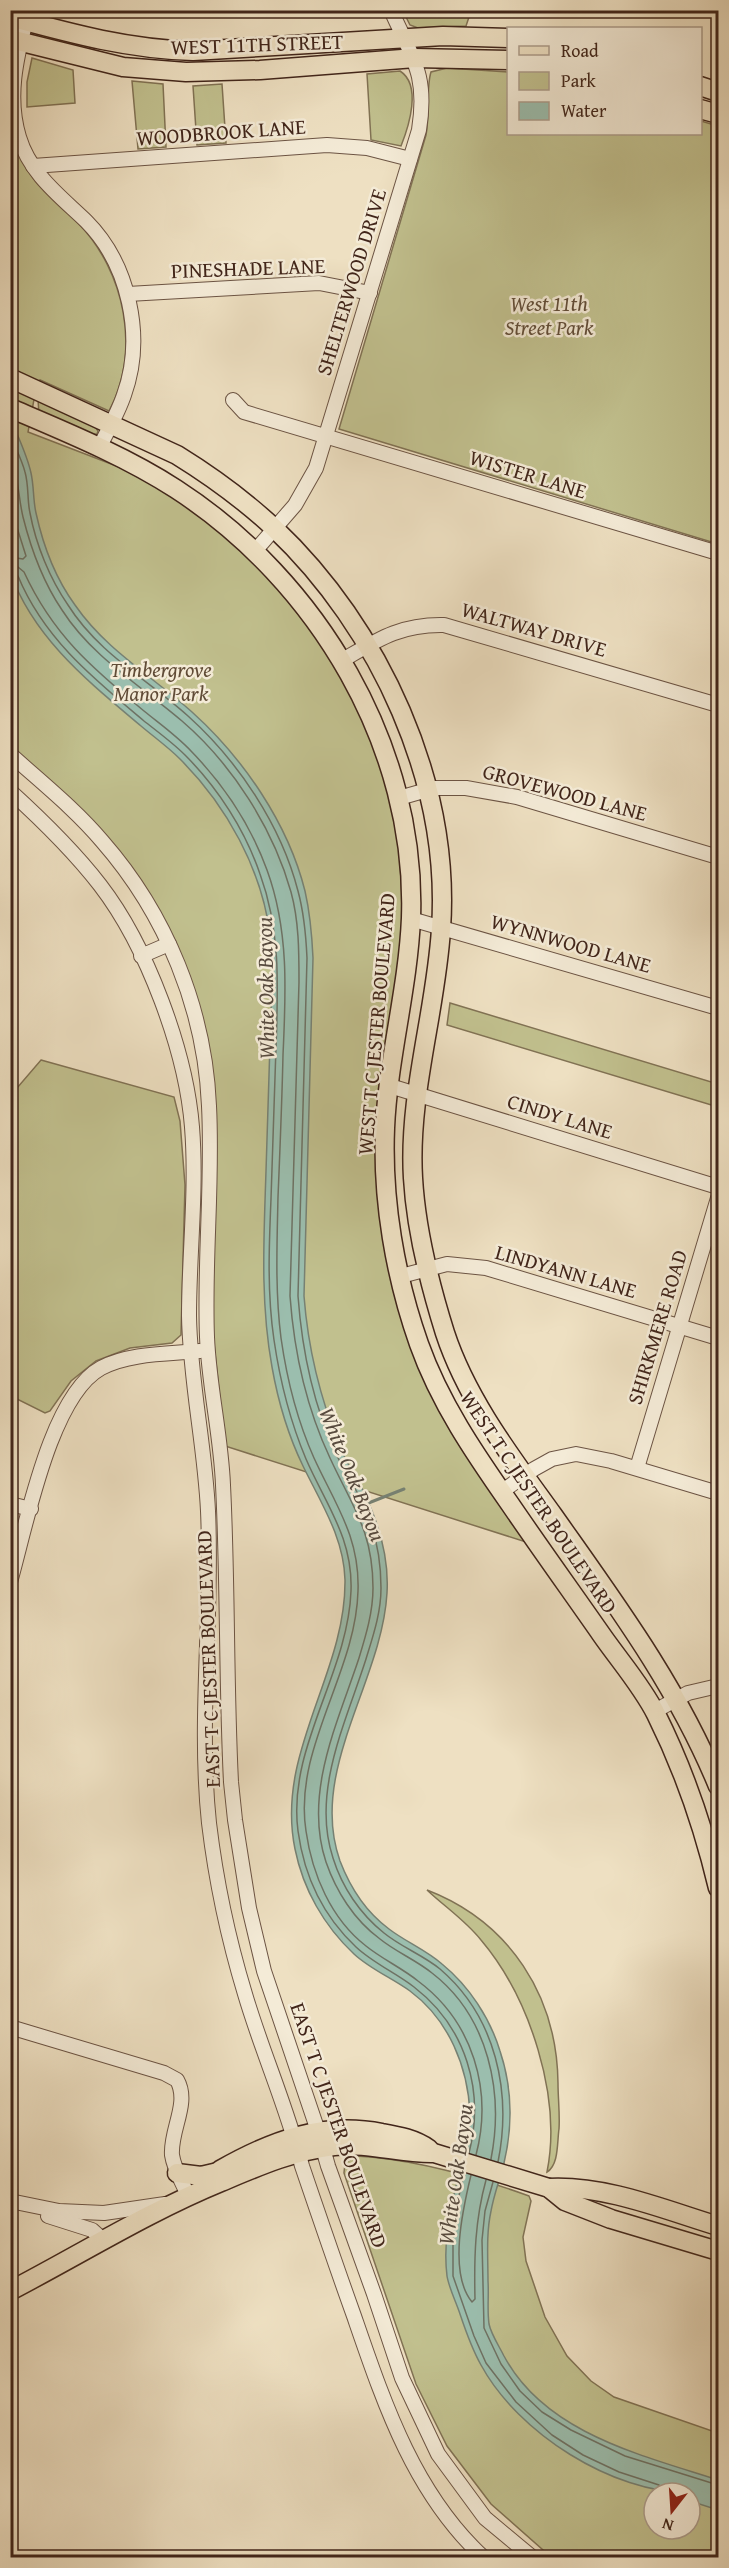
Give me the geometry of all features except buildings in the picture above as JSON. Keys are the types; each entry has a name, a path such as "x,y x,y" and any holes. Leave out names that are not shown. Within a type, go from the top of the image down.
{"main road":[{"name":"WEST 11TH STREET","path":"18,19 116,44 158,50 214,50 404,38 466,36 507,38"},
{"name":"WEST 11TH STREET","path":"15,41 123,67 217,72 415,58 507,60"},
{"path":"214,50 217,72"},
{"path":"702,87 718,92"},
{"path":"702,110 718,114"},
{"name":"WEST T C JESTER BOULEVARD","path":"10,378 177,455 202,471 274,529 314,571 339,603 366,646 402,716 427,790 437,838 442,892 436,986 418,1094 412,1175 426,1269 447,1337 478,1406 644,1644 677,1699 718,1786"},
{"name":"WEST T C JESTER BOULEVARD","path":"10,408 150,473 179,490 255,550 293,592 341,661 367,707 399,798 410,871 411,919 406,978 385,1128 390,1227 418,1341 432,1378 459,1430 655,1711 700,1822 718,1884"},
{"path":"180,2199 218,2172 254,2151 321,2139 417,2154 437,2154 549,2188 569,2187 626,2198 718,2226"},
{"path":"10,2291 180,2199 249,2169 296,2144"},
{"path":"177,2173 201,2176 218,2172"},
{"path":"549,2188 565,2201 611,2219 718,2251"}],"street":[{"name":"SHELTERWOOD DRIVE","path":"255,550 306,489 316,468 419,130 423,110 421,77 415,58 391,10"},
{"path":"18,19 13,79 14,114 19,137 33,166 50,189 88,223 103,241 128,294 133,328 133,352 124,394 99,448"},
{"name":"WOODBROOK LANE","path":"33,166 327,145 367,148 410,159"},
{"name":"PINESHADE LANE","path":"128,294 319,283 370,293"},
{"name":"WISTER LANE","path":"233,400 244,412 718,553"},
{"name":"WALTWAY DRIVE","path":"341,661 399,629 427,624 444,625 472,631 718,705"},
{"name":"EAST T C JESTER BOULEVARD","path":"10,754 102,840 146,899 169,944 195,1009 205,1060 209,1103 206,1298 208,1350 221,1460 226,1548 229,1738 235,1820 249,1908 264,1971 402,2378 438,2454 485,2518 533,2558"},
{"name":"GROVEWOOD LANE","path":"399,798 427,790 466,788 517,797 718,857"},
{"name":"EAST T C JESTER BOULEVARD","path":"10,791 65,842 118,911 141,956 167,1016 182,1068 192,1123 194,1156 189,1317 191,1352 208,1510 204,1739 210,1824 221,1904 246,1997 388,2414 415,2468 445,2515 484,2558"},
{"name":"WYNNWOOD LANE","path":"411,919 718,1008"},
{"path":"141,956 169,944"},
{"name":"CINDY LANE","path":"390,1086 718,1187"},
{"name":"SHIRKMERE ROAD","path":"637,1468 718,1198"},
{"name":"LINDYANN LANE","path":"401,1276 447,1264 486,1268 718,1338"},
{"path":"10,1582 54,1430 68,1404 86,1379 116,1362 208,1350"},
{"path":"501,1492 552,1459 576,1454 637,1468 718,1493"},
{"path":"10,1504 31,1509"},
{"path":"208,1548 226,1548"},
{"path":"655,1711 687,1693 718,1686"},
{"path":"204,1739 229,1738"},
{"path":"221,1904 249,1908"},
{"path":"10,2027 174,2077 180,2084 182,2098 172,2145 180,2199 104,2213 69,2212 17,2203"},
{"path":"17,2203 41,2214 92,2230 103,2240"},
{"path":"349,2303 374,2294"},
{"path":"415,2468 438,2454"}],"green space":[{"path":"403,11 471,11 466,26 418,28 410,25"},
{"path":"32,58 73,70 75,103 27,107 27,82"},
{"name":"West 11th Street Park","path":"447,68 507,72 507,135 702,135 702,121 718,126 718,544 339,429 426,135 431,72"},
{"path":"400,71 407,77 412,96 410,117 401,146 371,140 367,74"},
{"path":"132,81 163,84 166,147 138,149"},
{"path":"222,84 226,143 197,145 193,86"},
{"name":"Timbergrove Manor Park","path":"11,132 22,161 30,173 78,223 94,242 107,264 117,287 126,338 125,363 119,388 109,411 40,380 37,383 28,432 145,477 164,488 253,557 332,657 371,737 388,790 399,847 404,929 377,1169 381,1219 389,1268 396,1300 526,1542 225,1446 212,1325 215,1116 164,922 26,761 11,747"},
{"path":"38,399 94,425 98,431 97,434 91,435 39,415"},
{"path":"450,1003 718,1084 718,1107 447,1025"},
{"path":"41,1060 174,1097 180,1121 185,1185 181,1335 172,1343 130,1348 96,1361 71,1381 50,1411 45,1413 11,1396 11,1095"},
{"path":"427,1890 456,1904 482,1921 505,1942 523,1966 538,1992 549,2021 558,2083 557,2153 554,2164 547,2172 550,2112 546,2081 527,2019 499,1964 481,1940"},
{"path":"356,2156 378,2158 466,2175 529,2196 531,2201 523,2237 526,2261 545,2317 567,2356 591,2381 614,2397 718,2433 718,2557 551,2557 491,2504 447,2446 416,2384 344,2173 345,2163"}],"water":[{"name":"White Oak Bayou","path":"10,417 29,466 42,537 56,573 68,595 101,636 192,712 229,750 261,793 287,841 297,866 305,891 311,924 313,958 304,1296 306,1316 316,1373 326,1410 343,1454 363,1491 375,1520 385,1556 387,1581 382,1626 373,1660 339,1760 333,1794 333,1827 340,1861 360,1898 373,1915 396,1934 436,1959 470,1992 491,2027 500,2051 507,2078 510,2120 507,2149 488,2228 488,2313 490,2328 504,2356 522,2382 544,2404 569,2422 598,2438 627,2450 718,2480 718,2510 702,2505 702,2481 642,2481 642,2486 630,2483 570,2454 543,2435 518,2414 497,2390 481,2365 451,2290 447,2276 447,2234 470,2114 460,2062 446,2030 424,2003 410,1991 360,1959 333,1931 309,1892 295,1849 291,1813 295,1779 302,1746 335,1648 342,1615 345,1580 341,1550 336,1535 298,1454 284,1418 274,1380 268,1342 264,1293 264,1244 272,969 271,941 266,910 250,862 239,840 227,818 197,777 65,658 33,618 10,572"}],"waterway":[{"name":"White Oak Bayou","path":"366,1504 404,1489"}]}
